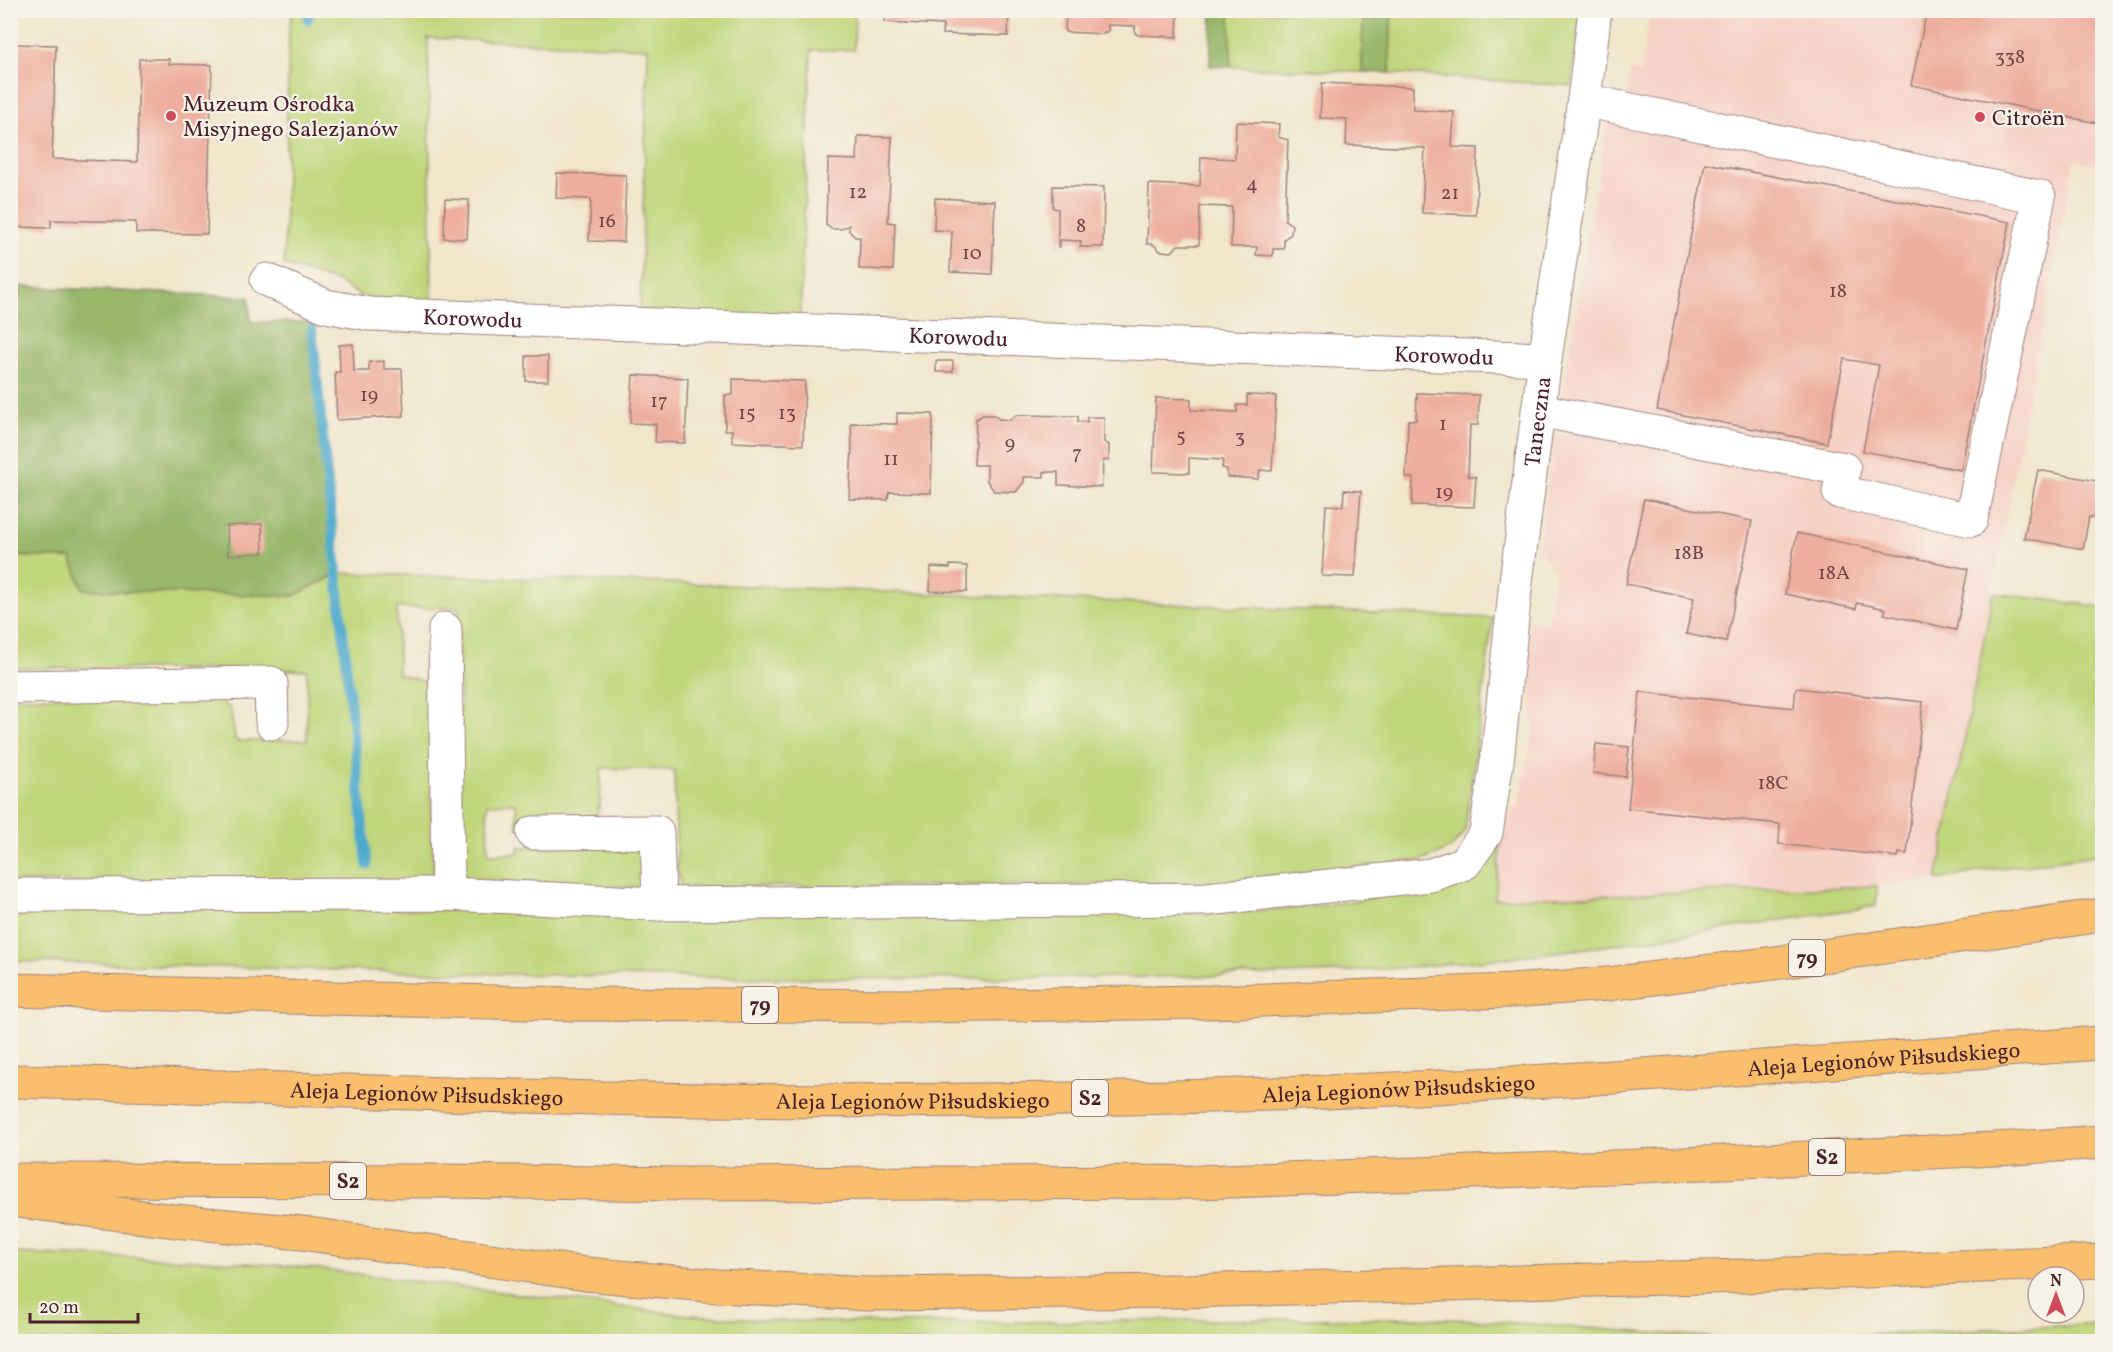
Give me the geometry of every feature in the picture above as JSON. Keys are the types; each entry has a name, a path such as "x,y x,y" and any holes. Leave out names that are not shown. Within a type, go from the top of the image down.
{"highway":[{"name":"79","path":"10,990 584,1004 939,1006 1233,1001 1510,991 1608,984 1782,962 2103,915"},
{"name":"Aleja Legionów Piłsudskiego","path":"10,1081 642,1099 866,1101 1131,1098 1373,1089 1653,1074 2103,1043"},
{"name":"S2","path":"10,1180 685,1184 1200,1182 1639,1166 2103,1142"},
{"path":"10,1200 175,1221 302,1233 586,1274 718,1286 869,1294 1184,1291 1648,1279 2103,1261"}],"street":[{"name":"Taneczna","path":"659,904 1208,899 1431,875 1465,863 1486,833 1497,761 1538,410 1584,100 1595,10"},
{"path":"1538,410 1844,469 1839,492 1971,520 2039,197 1584,100"},
{"name":"Korowodu","path":"267,280 326,306 370,314 1545,359"},
{"path":"445,629 448,894"},
{"path":"10,687 271,683 272,723"},
{"path":"10,895 448,894 659,904 657,832 533,833"}],"shaded area":[{"path":"1650,11 2102,11 2102,166 2074,160 1937,880 1877,886 1495,899 1505,821 1520,799 1534,728 1525,640 1528,621 1547,624 1555,569 1538,550 1555,435 1568,436 1574,403 1563,392 1607,122 1620,122 1630,71 1640,73"}],"green space":[{"path":"293,11 855,11 854,50 811,50 800,318 640,313 648,48 428,38 432,305 362,297 339,282 284,265 289,29"},
{"path":"1212,11 1230,11 1231,67 1210,66"},
{"path":"1230,11 1363,11 1362,72 1231,67"},
{"path":"1363,11 1391,11 1390,73 1362,72"},
{"path":"1391,11 1581,11 1571,86 1390,73"},
{"path":"11,286 249,297 251,322 315,322 339,573 293,596 133,592 83,589 71,558 11,556"},
{"path":"11,556 72,558 83,589 133,592 293,596 339,573 704,584 1493,618 1465,830 1447,850 1422,860 1209,884 681,886 677,868 674,770 601,768 600,803 596,817 584,826 517,828 516,803 487,804 488,854 518,853 518,847 627,845 645,849 644,888 467,880 461,872 459,608 397,608 398,674 429,683 433,881 11,882 11,697 214,696 230,709 236,741 307,740 307,670 11,668"},
{"path":"1993,593 2102,607 2102,854 1982,871 1937,880"},
{"path":"1494,841 1501,844 1495,899 1877,886 1876,906 1550,953 1354,971 1267,974 1007,978 757,978 11,961 11,907 1209,914 1313,907 1386,896"},
{"path":"11,1253 206,1260 301,1267 677,1314 779,1321 895,1323 1414,1318 1476,1320 1747,1340 2102,1324 2102,1341 11,1342"}],"building":[{"path":"886,10 1009,10 1008,36 942,34 943,25 885,22"},
{"path":"1066,10 1178,10 1177,37 1138,35 1135,33 1135,26 1108,25 1108,32 1104,34 1065,32"},
{"path":"1927,10 2102,10 2102,124 1911,85"},
{"path":"10,44 56,45 52,159 137,162 139,59 169,59 169,64 212,65 207,234 136,233 136,222 51,220 51,228 10,227"},
{"path":"1322,83 1413,87 1413,110 1454,112 1452,147 1478,148 1476,215 1422,213 1425,148 1346,145 1347,119 1320,118"},
{"path":"1236,122 1279,124 1278,137 1288,140 1285,220 1292,225 1291,234 1284,239 1284,249 1273,249 1273,256 1256,255 1257,247 1231,247 1232,207 1200,206 1199,245 1178,245 1172,252 1160,251 1153,244 1147,244 1149,184 1200,186 1201,157 1235,159"},
{"path":"858,136 892,137 888,222 895,223 893,270 859,269 860,237 855,237 849,231 849,225 841,229 832,229 826,225 828,159 857,160"},
{"path":"1705,163 2010,222 1961,470 1863,451 1879,365 1844,359 1827,443 1657,410"},
{"path":"557,173 626,175 624,242 589,241 591,199 556,198"},
{"path":"1053,186 1104,187 1103,247 1080,247 1081,241 1060,240 1060,247 1058,247 1058,209 1053,208"},
{"path":"935,198 995,201 992,274 950,272 952,231 934,230"},
{"path":"445,199 469,200 467,239 444,238"},
{"path":"353,344 354,371 369,371 369,362 384,361 384,369 402,369 404,416 337,420 335,372 340,372 339,345"},
{"path":"526,356 548,356 548,381 526,381"},
{"path":"936,361 953,361 953,372 936,372"},
{"path":"633,375 688,378 685,443 655,442 656,424 630,423"},
{"path":"733,379 805,381 803,445 732,442 732,430 725,430 725,395 733,395"},
{"path":"1417,393 1479,395 1478,425 1470,425 1468,476 1476,477 1474,507 1412,505 1413,478 1406,477 1408,420 1416,420"},
{"path":"1247,395 1276,396 1272,471 1260,470 1258,479 1227,477 1227,469 1222,468 1223,460 1189,458 1189,473 1153,472 1156,398 1191,399 1191,410 1237,412 1237,405 1247,405"},
{"path":"897,413 933,414 931,493 889,492 888,500 849,499 851,423 897,424"},
{"path":"983,415 994,415 999,419 1010,420 1016,415 1078,416 1078,422 1087,422 1087,417 1104,417 1104,442 1109,445 1109,460 1103,461 1102,487 1058,485 1058,472 1044,472 1044,477 1024,477 1024,482 1016,492 994,491 987,481 987,465 974,465 976,419"},
{"path":"2038,470 2102,482 2102,519 2089,517 2083,549 2024,538"},
{"path":"1344,490 1361,491 1355,577 1322,576 1326,505 1343,506"},
{"path":"1644,499 1752,521 1726,642 1686,634 1694,598 1626,584"},
{"path":"262,524 263,553 228,555 227,526"},
{"path":"1797,533 1968,569 1956,630 1884,614 1886,609 1872,606 1857,603 1856,609 1785,594"},
{"path":"950,565 967,566 967,592 930,591 931,567 950,568"},
{"path":"1796,688 1923,702 1907,854 1899,853 1898,857 1779,844 1780,824 1628,808 1640,692 1794,708"},
{"path":"1596,744 1629,747 1626,777 1593,773"}],"waterway":[{"path":"308,19 310,10"},
{"path":"312,329 367,865"}],"place":[{"name":"Muzeum Ośrodka Misyjnego Salezjanów","path":"171,116"},
{"name":"Citroën","path":"1980,117"}]}
